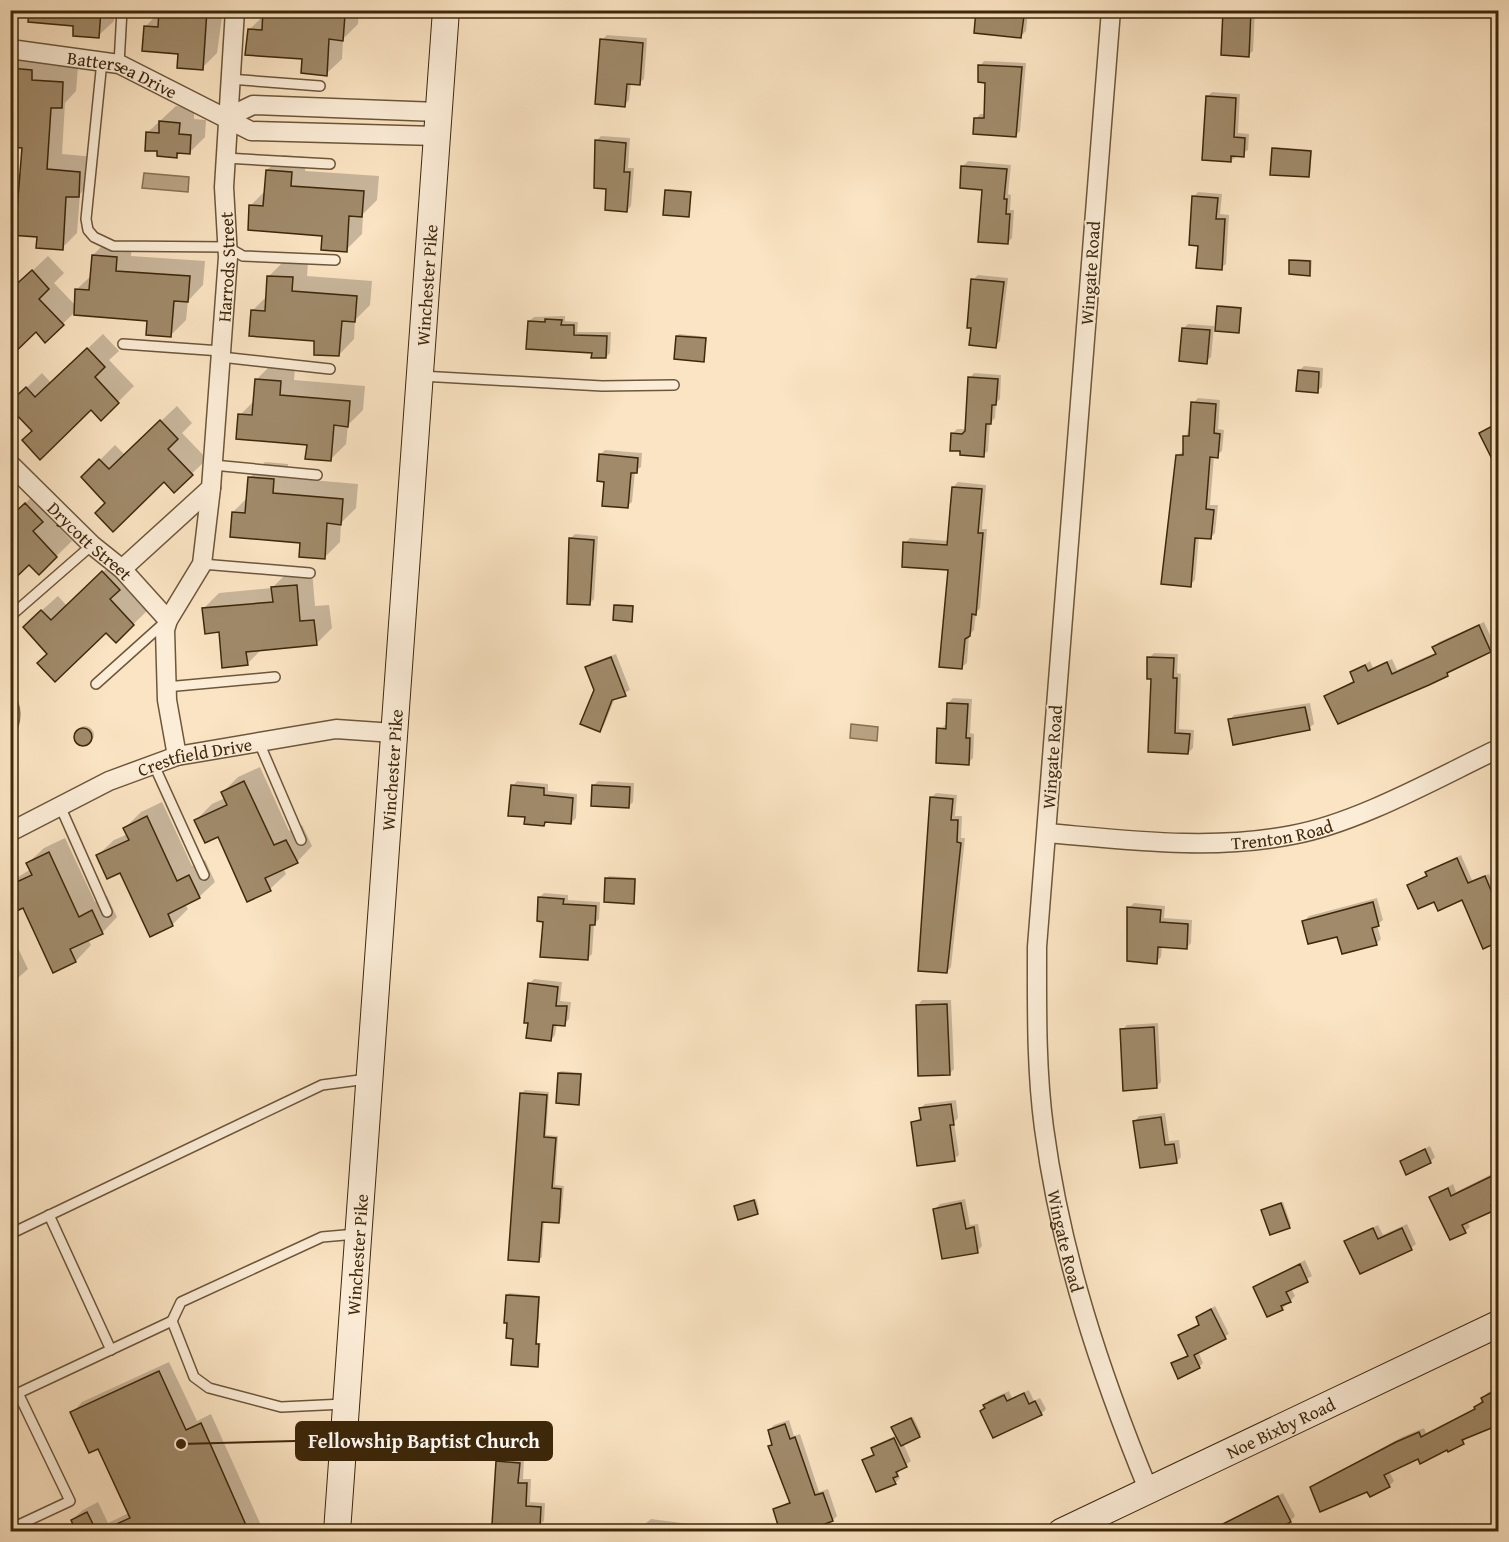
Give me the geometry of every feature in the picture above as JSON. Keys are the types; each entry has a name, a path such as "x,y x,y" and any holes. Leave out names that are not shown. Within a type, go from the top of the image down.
{"main road":[{"name":"Winchester Pike","path":"337,1532 446,10"},
{"name":"Noe Bixby Road","path":"1061,1532 1498,1324"}],"street":[{"name":"Harrods Street","path":"177,756 166,687 164,652 168,620 202,564 211,488 227,247 226,118 235,10"},
{"name":"Wingate Road","path":"1111,10 1037,958 1037,1051 1047,1151 1069,1266 1090,1337 1148,1490"},
{"name":"Battersea Drive","path":"10,49 110,62 250,131 437,124"},
{"path":"226,118 253,105 437,124"},
{"name":"Drycott Street","path":"13,470 92,545 122,568 168,620"},
{"path":"122,568 211,488"},
{"name":"Crestfield Drive","path":"10,832 153,763 177,756 258,740 336,729 394,733"},
{"name":"Trenton Road","path":"1047,833 1131,841 1228,843 1293,835 1392,799 1498,749"}],"lane":[{"path":"122,10 110,62 86,219 88,230 94,237 113,246 227,247 243,256 334,260"},
{"path":"229,79 320,86"},
{"path":"225,158 330,164"},
{"path":"123,344 221,354 330,369"},
{"path":"419,376 602,386 674,385"},
{"path":"213,465 317,475"},
{"path":"14,614 92,545"},
{"path":"202,564 310,573"},
{"path":"96,684 168,620"},
{"path":"166,687 275,677"},
{"path":"258,740 301,840"},
{"path":"153,763 204,875"},
{"path":"60,806 107,912"},
{"path":"10,1234 322,1085 370,1079"},
{"path":"49,1215 111,1350"},
{"path":"10,1529 70,1501 14,1395 172,1321 181,1302 322,1238 359,1234"},
{"path":"172,1321 194,1377 209,1388 281,1407 346,1404"}],"shaded area":[{"path":"144,173 189,177 188,192 142,188"},
{"path":"11,690 18,702 20,715 11,741"},
{"path":"851,724 878,727 877,741 850,738"}],"building":[{"path":"29,10 101,10 99,38 73,36 73,26 28,22"},
{"path":"159,10 207,10 203,70 177,68 178,54 142,51 144,26 158,27"},
{"path":"263,10 345,15 343,41 329,39 327,76 301,73 302,59 245,55 248,29 262,30"},
{"path":"976,10 999,10 999,13 1024,16 1021,38 974,33"},
{"path":"1223,10 1251,10 1249,57 1221,55"},
{"path":"600,39 643,43 640,85 627,84 625,107 595,104"},
{"path":"978,65 1022,67 1016,137 973,134 974,118 984,118 985,83 978,82"},
{"path":"10,68 32,70 32,80 63,82 62,108 51,108 47,169 80,172 79,197 66,197 63,250 36,248 37,237 10,235 10,209 17,210 22,148 10,147"},
{"path":"1206,96 1236,98 1234,137 1245,138 1244,157 1231,156 1231,162 1202,160"},
{"path":"159,121 180,123 179,134 191,135 190,154 177,153 177,158 157,156 157,151 145,151 146,132 159,133"},
{"path":"595,140 626,143 624,172 630,172 627,212 605,210 606,189 594,188"},
{"path":"1272,148 1311,151 1309,177 1270,175"},
{"path":"961,166 1007,169 1004,199 1007,199 1006,214 1010,214 1008,244 978,242 982,190 960,188"},
{"path":"266,170 292,172 291,186 364,191 362,217 349,216 347,252 321,250 322,236 248,230 249,205 263,206"},
{"path":"665,190 691,192 689,217 663,215"},
{"path":"1192,196 1218,198 1216,219 1225,219 1222,270 1196,268 1198,246 1189,245"},
{"path":"92,255 117,257 116,271 190,276 188,302 174,301 171,337 146,335 147,321 74,315 75,289 89,290"},
{"path":"1289,260 1310,261 1310,276 1289,274"},
{"path":"32,270 49,289 39,299 64,325 45,343 36,332 10,357 10,290"},
{"path":"267,276 293,277 292,291 357,296 355,322 342,321 339,356 314,355 314,341 249,336 251,310 265,311"},
{"path":"971,279 1004,282 996,348 969,345 971,328 967,328"},
{"path":"1217,306 1241,308 1239,333 1215,331"},
{"path":"545,319 562,320 561,325 574,325 574,335 607,336 606,358 591,358 592,353 526,349 528,321 545,322"},
{"path":"1182,328 1210,330 1207,364 1179,361"},
{"path":"676,336 706,338 704,362 674,359"},
{"path":"87,348 105,367 95,377 119,403 101,421 91,410 40,460 22,440 32,431 10,408 10,402 26,387 35,397"},
{"path":"1298,370 1319,372 1318,393 1296,391"},
{"path":"968,377 998,379 996,405 992,405 991,424 986,424 984,457 960,455 960,451 950,451 951,433 962,434 965,431"},
{"path":"255,379 281,381 280,395 350,401 348,427 334,425 331,461 305,459 307,445 236,439 238,414 252,415"},
{"path":"1191,402 1216,404 1214,433 1220,434 1218,458 1210,457 1206,509 1214,510 1211,539 1195,538 1191,587 1161,584 1176,455 1183,455 1183,436 1189,436"},
{"path":"160,420 178,439 168,449 193,475 174,493 164,482 113,532 95,513 105,503 81,477 99,459 109,469"},
{"path":"1498,423 1498,471 1479,433"},
{"path":"599,454 638,458 637,473 631,473 628,508 602,506 604,482 597,481"},
{"path":"248,477 274,479 273,493 343,499 341,525 327,523 325,559 299,557 300,543 230,537 232,512 245,513"},
{"path":"952,487 982,489 978,533 983,533 976,615 972,614 970,636 965,639 962,669 939,667 948,570 902,567 903,542 947,545"},
{"path":"25,503 43,522 33,531 57,557 39,575 29,565 10,583 10,517"},
{"path":"569,538 594,540 590,605 567,604"},
{"path":"102,571 120,590 110,599 134,625 116,643 106,633 55,682 37,663 47,654 23,627 41,610 51,620"},
{"path":"297,585 300,621 314,620 317,645 246,652 248,665 222,668 219,632 205,634 202,608 273,602 271,587"},
{"path":"614,605 633,606 632,622 613,620"},
{"path":"1479,625 1491,652 1447,673 1448,676 1429,685 1338,724 1324,696 1354,682 1350,672 1365,665 1368,671 1387,662 1392,674 1436,654 1432,647"},
{"path":"611,657 626,696 612,700 600,732 580,724 594,690 585,667"},
{"path":"1147,657 1174,658 1173,678 1177,678 1175,733 1190,734 1188,754 1148,752 1151,679 1147,679"},
{"path":"947,703 968,704 966,738 970,738 969,765 936,763 937,728 946,729"},
{"path":"1305,707 1310,730 1233,745 1228,719"},
{"path":"83,728 89,731 92,737 89,743 83,746 77,743 74,737 77,731"},
{"path":"244,781 274,845 286,840 298,863 265,878 271,891 247,902 218,837 205,843 194,820 227,805 221,792"},
{"path":"511,785 544,788 544,795 573,798 571,824 545,822 544,826 524,824 525,817 508,816"},
{"path":"592,785 630,787 629,808 591,806"},
{"path":"930,797 953,799 951,820 958,820 957,842 961,843 947,973 918,971"},
{"path":"147,816 177,881 189,875 200,898 168,914 173,926 150,937 120,873 107,879 96,855 129,840 123,828"},
{"path":"49,852 79,917 92,910 103,934 70,949 76,962 53,973 23,908 10,914 10,885 32,875 26,863"},
{"path":"1457,858 1468,883 1485,876 1498,907 1498,942 1483,949 1462,900 1438,911 1434,902 1418,909 1407,885 1427,876 1425,872"},
{"path":"605,878 635,879 634,904 604,902"},
{"path":"538,897 564,899 563,904 596,906 595,925 590,925 588,960 540,957 543,922 537,921"},
{"path":"1373,902 1379,926 1372,928 1377,945 1342,954 1337,937 1308,944 1302,921"},
{"path":"1127,907 1161,910 1160,922 1188,924 1187,949 1158,947 1157,964 1127,961"},
{"path":"528,983 558,987 556,1006 567,1006 565,1026 553,1025 551,1041 526,1038 528,1023 524,1023"},
{"path":"947,1004 950,1075 918,1076 916,1005"},
{"path":"1154,1027 1157,1088 1123,1091 1120,1029"},
{"path":"558,1073 581,1074 579,1105 556,1103"},
{"path":"520,1093 547,1095 544,1137 556,1138 552,1188 561,1189 559,1223 542,1222 539,1262 508,1260"},
{"path":"951,1104 954,1125 950,1125 955,1161 917,1166 911,1122 921,1120 919,1108"},
{"path":"1161,1117 1165,1145 1174,1144 1177,1163 1140,1168 1133,1121"},
{"path":"1425,1149 1431,1163 1406,1175 1400,1161"},
{"path":"1498,1173 1498,1201 1491,1205 1493,1211 1462,1225 1466,1233 1450,1240 1429,1197 1448,1188 1451,1196"},
{"path":"754,1200 758,1214 738,1220 734,1206"},
{"path":"961,1203 966,1229 974,1227 978,1253 942,1259 933,1209"},
{"path":"1281,1203 1290,1228 1270,1235 1261,1210"},
{"path":"1373,1228 1378,1239 1402,1228 1412,1250 1360,1274 1344,1241"},
{"path":"1300,1264 1308,1282 1286,1292 1291,1302 1281,1306 1283,1310 1267,1317 1253,1287"},
{"path":"506,1295 539,1297 536,1344 539,1344 538,1367 511,1365 513,1339 506,1338 507,1323 504,1323"},
{"path":"1211,1309 1226,1339 1194,1355 1200,1368 1178,1379 1171,1363 1188,1356 1178,1335 1199,1325 1196,1317"},
{"path":"159,1371 186,1430 201,1423 249,1532 99,1532 130,1518 98,1449 89,1453 70,1412"},
{"path":"1498,1389 1498,1436 1494,1427 1462,1440 1464,1444 1448,1452 1447,1450 1420,1464 1418,1459 1384,1475 1390,1487 1370,1497 1367,1492 1320,1512 1310,1487 1396,1442 1419,1432 1421,1437 1475,1409 1474,1407 1483,1402 1481,1398"},
{"path":"1024,1393 1029,1404 1035,1401 1042,1415 993,1438 980,1411 985,1408 983,1405 1004,1395 1007,1401"},
{"path":"911,1418 920,1437 901,1446 891,1427"},
{"path":"785,1424 790,1439 795,1437 815,1495 823,1493 833,1521 803,1532 780,1532 773,1509 790,1503 768,1446 772,1445 768,1430"},
{"path":"894,1438 907,1467 896,1472 898,1476 893,1478 896,1484 876,1492 862,1460 874,1455 871,1448"},
{"path":"496,1461 520,1463 518,1483 527,1483 526,1506 541,1507 540,1527 492,1524"},
{"path":"1278,1496 1291,1522 1271,1532 1207,1532"},
{"path":"87,1512 97,1532 76,1532 71,1520"}],"place":[{"name":"Fellowship Baptist Church","path":"181,1444"}]}
